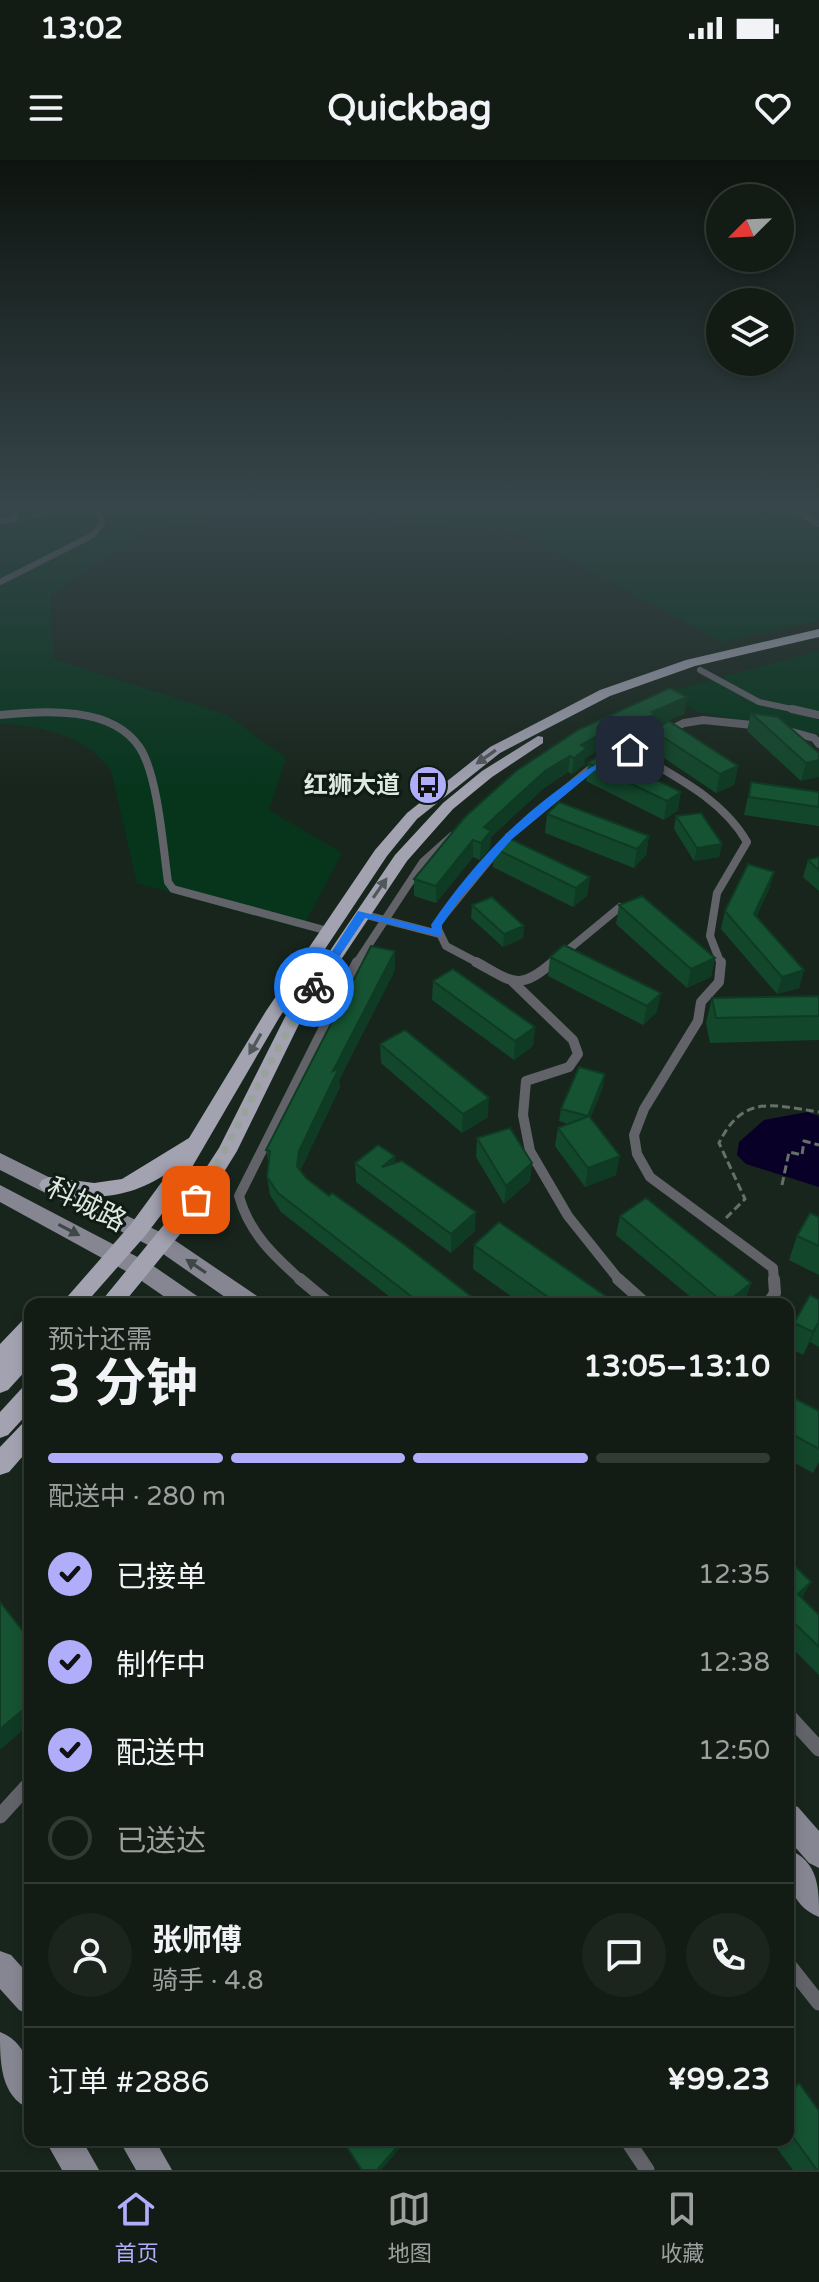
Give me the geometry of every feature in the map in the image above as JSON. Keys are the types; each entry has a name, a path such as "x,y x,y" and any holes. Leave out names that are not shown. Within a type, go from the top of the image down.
{"main road":[{"path":"77,1298 138,1230 200,1138 272,1015 396,834 442,791 495,750 562,714 649,676 819,633"},
{"path":"118,1298 196,1200 227,1151 294,1017 362,914 414,841 448,806 487,774 542,738 595,710 700,670 819,642"},
{"path":"49,1185 90,1193 131,1186 200,1138"},
{"name":"科城路","path":"0,1161 163,1243 243,1298"},
{"name":"科城路","path":"0,1193 141,1269 183,1298"},
{"path":"70,1298 94,1279"},
{"path":"0,1359 24,1334"},
{"path":"0,1383 24,1357"},
{"path":"0,1428 24,1402"},
{"path":"0,1464 24,1438"},
{"path":"794,1824 819,1853"},
{"path":"794,1871 819,1902"},
{"path":"0,1966 24,1992"},
{"path":"0,2048 24,2084"},
{"path":"66,2146 82,2170"}],"lane":[{"path":"700,670 759,702 819,715"},
{"path":"0,715 37,712 71,714 91,718 121,731 133,739 144,758 168,882 173,889 328,931"},
{"path":"639,1298 622,1283 568,1216 530,1151 523,1115 526,1081 569,1067 578,1054 573,1040 513,982 446,946 436,925 508,837 590,769 684,723 703,720 742,722 798,732 814,738 819,744"},
{"path":"630,750 714,804 742,828 747,842 717,893 710,936 721,963 719,982 701,1002 698,1021 644,1109 634,1135 637,1154 650,1177 773,1268 775,1293 772,1298"},
{"path":"323,1298 267,1247 241,1211 239,1196 353,968 423,862 456,832"},
{"path":"513,982 533,979 620,907"},
{"path":"362,914 439,934"},
{"path":"794,1722 819,1749"},
{"path":"0,1816 24,1790"},
{"path":"794,1972 819,2003"},
{"path":"631,2146 647,2170"}],"path":[{"path":"718,1227 745,1199 719,1143 735,1113 747,1106 819,1112"},
{"path":"782,1185 789,1152 802,1155 804,1141 819,1145"}],"green space":[{"path":"0,602 50,602 54,659 225,714 286,758 269,810 342,853 302,929 137,883 111,771 102,759 90,749 62,735 31,727 0,724"},
{"path":"647,602 819,602 819,621 721,642"},
{"path":"819,651 819,734 697,712 666,692"}],"shaded area":[{"path":"807,1112 819,1116 819,1187 746,1164 737,1155 739,1142 764,1120"}],"building":[{"path":"670,688 687,697 652,712 655,714 638,722 631,717 581,745 587,748 574,758 570,756 545,771 484,827 491,831 481,843 473,840 436,886 414,879 465,817 516,771 578,730"},
{"path":"751,713 778,717 819,753 819,760 806,763"},
{"path":"669,721 738,766 720,774 652,730"},
{"path":"602,753 681,792 667,801 588,763"},
{"path":"751,782 819,792 819,807 749,797"},
{"path":"559,802 649,836 637,849 547,814"},
{"path":"701,813 722,844 697,848 676,816"},
{"path":"504,836 590,877 576,888 494,848"},
{"path":"819,857 819,870 808,860"},
{"path":"748,864 774,872 754,914 804,970 782,977 725,911"},
{"path":"642,896 715,958 691,969 619,905"},
{"path":"492,897 524,926 504,934 472,905"},
{"path":"564,945 661,993 647,1006 550,957"},
{"path":"371,946 395,951 333,1071 339,1068 299,1151 297,1166 306,1178 329,1196 332,1193 473,1298 413,1298 278,1193 267,1177 270,1151 266,1150"},
{"path":"453,969 535,1027 515,1041 433,981"},
{"path":"819,996 819,1016 716,1018 712,998"},
{"path":"405,1030 489,1098 463,1114 380,1044"},
{"path":"579,1067 605,1074 588,1116 561,1109"},
{"path":"589,1116 620,1156 588,1168 558,1128"},
{"path":"510,1128 532,1163 506,1186 477,1138"},
{"path":"378,1145 395,1156 382,1167 402,1161 476,1212 451,1234 355,1163"},
{"path":"646,1198 751,1283 732,1298 718,1298 620,1216"},
{"path":"810,1213 819,1217 819,1246 797,1236"},
{"path":"499,1222 608,1298 549,1298 474,1245"},
{"path":"810,1295 819,1300 819,1322 813,1332 794,1323"},
{"path":"794,1398 819,1411 819,1449 794,1435"},
{"path":"794,1565 811,1582 798,1594 819,1615 819,1647 794,1623"},
{"path":"0,1602 24,1632 24,1709 0,1729"},
{"path":"799,2083 819,2111 819,2170 794,2138 794,2088"},
{"path":"346,2146 398,2146 377,2170 362,2170"}],"way so far":[{"path":"196,1200 227,1151 294,1017 314,987"}],"place":[{"name":"红狮大道","path":"428,785"}],"route":[{"path":"314,987 362,914 439,934 436,925 455,898 508,837 590,769 630,750"}]}
